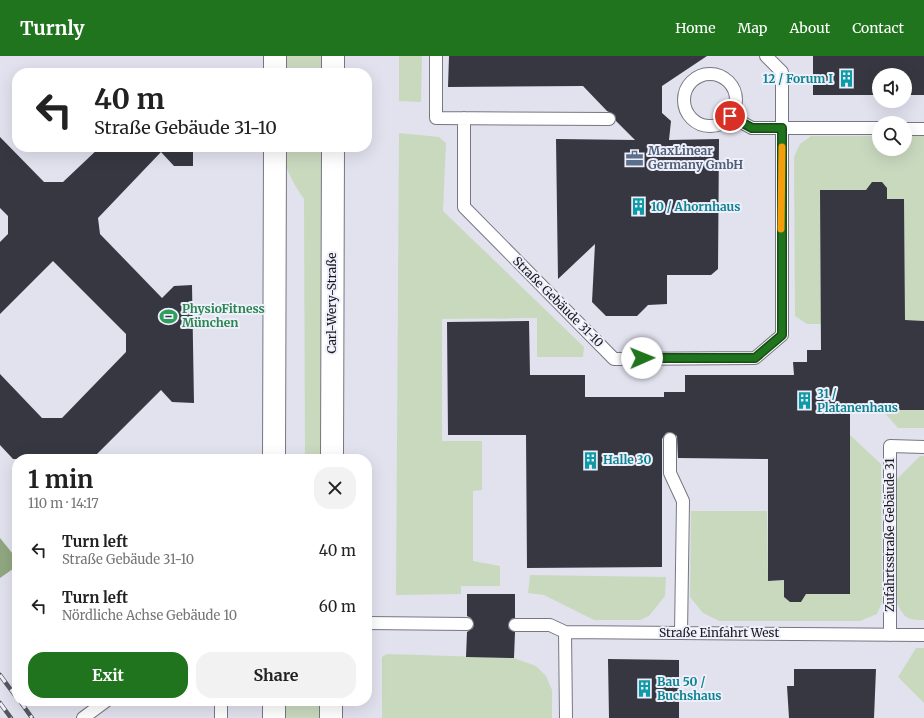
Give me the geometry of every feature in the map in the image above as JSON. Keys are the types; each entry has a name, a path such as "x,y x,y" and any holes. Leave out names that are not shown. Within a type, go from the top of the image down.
{"main road":[{"path":"275,56 275,68"},
{"path":"333,56 333,68"},
{"path":"274,454 275,152"},
{"name":"Carl-Wery-Straße","path":"332,152 332,454"},
{"path":"274,706 274,718"},
{"path":"331,706 331,718"}],"lane":[{"path":"436,56 436,118 609,119"},
{"name":"Straße Gebäude 31-10","path":"464,118 464,207 614,359 755,358 782,335 782,72 766,56"},
{"path":"705,75 718,75 725,79 735,93 736,101 730,116 724,122 707,126 699,124 692,119 687,112 684,95 693,80 705,75"},
{"path":"730,116 752,128 872,128"},
{"path":"912,129 924,129"},
{"path":"670,439 670,473 682,501 681,633"},
{"name":"Zufahrtsstraße Gebäude 31","path":"890,634 890,446 924,447"},
{"path":"372,624 467,624"},
{"name":"Straße Einfahrt West","path":"515,625 550,625 565,632 924,635"},
{"path":"565,632 566,718"},
{"path":"83,718 99,706"},
{"path":"221,706 221,718"}],"green space":[{"path":"283,56 325,56 325,68 283,68"},
{"path":"399,56 422,56 421,102 399,101"},
{"path":"399,133 439,137 446,143 443,211 584,347 583,357 537,357 537,318 442,319 442,441 482,441 482,490 473,491 473,561 500,566 500,586 461,586 461,594 396,595"},
{"path":"811,136 872,136 872,156 912,156 912,136 924,136 924,321 905,320 904,200 887,199 887,188 872,183 866,190 820,190 821,324 807,324 795,316 794,157 800,144"},
{"path":"283,152 325,152 325,454 305,454 304,199 293,181"},
{"path":"882,410 924,410 924,428 898,428"},
{"path":"850,435 881,464 882,602 877,614 860,621 719,621 703,613 690,597 691,511 767,511 768,581 784,580 784,597 790,602 801,602 806,594 850,594"},
{"path":"920,456 924,456 924,620 910,619 904,615 897,603 897,479"},
{"path":"0,538 12,553 12,570 0,578"},
{"path":"530,575 666,577 665,596 649,616 640,620 594,620 544,595 528,593"},
{"path":"916,648 924,648 924,703 898,677"},
{"path":"387,654 514,658 536,666 546,676 552,690 552,718 382,718 382,657"},
{"path":"283,706 324,706 324,718 283,718"}],"building":[{"name":"10 / Ahornhaus","path":"449,56 707,56 662,86 662,113 671,121 669,140 719,139 718,269 711,275 667,275 667,304 648,305 637,316 606,316 592,302 595,244 558,279 556,139 635,140 616,121 615,115 607,111 583,86 448,87"},
{"name":"12 / Forum I","path":"813,56 924,56 924,95 912,95 912,68 872,68 872,95 813,95"},
{"path":"0,137 12,149 12,152 15,152 44,182 63,182 95,152 161,152 98,218 100,234 162,298 174,286 192,285 194,403 172,402 161,390 97,454 12,454 12,458 0,445 0,374 42,418 62,418 126,352 126,334 53,261 0,314 0,242 8,234 8,216 0,208"},
{"path":"161,152 193,152 193,166 174,166"},
{"path":"872,182 882,182 887,188 887,199 904,199 905,320 924,321 924,410 850,410 850,594 806,594 801,602 790,602 784,597 784,580 768,581 768,459 678,458 677,436 670,432 666,433 662,439 662,567 527,568 526,435 448,435 447,322 529,321 530,375 585,375 585,397 664,397 664,392 685,392 685,375 794,375 793,362 807,362 807,350 821,350 820,190 866,190"},
{"path":"467,594 515,594 515,618 511,619 508,625 509,629 515,632 514,658 466,657 467,632 473,628 474,624 471,618 467,616"},
{"name":"Bau 50 / Buchshaus","path":"608,659 679,660 679,718 609,718"},
{"path":"794,669 876,669 874,718 789,718 787,686 794,686"}],"railway":[{"path":"0,675 12,691"},
{"path":"0,703 11,718"},
{"path":"24,706 32,718"}],"slow traffic":[{"path":"781,229 782,147"}],"place":[{"name":"12 / Forum I","path":"846,79"},
{"name":"MaxLinear Germany GmbH","path":"635,158"},
{"name":"10 / Ahornhaus","path":"638,207"},
{"name":"PhysioFitness München","path":"169,316"},
{"name":"31 / Platanenhaus","path":"804,401"},
{"name":"Halle 30","path":"590,460"},
{"name":"Bau 50 / Buchshaus","path":"644,689"}],"route":[{"path":"642,358 755,358 782,335 782,128 752,128 730,116"}]}
